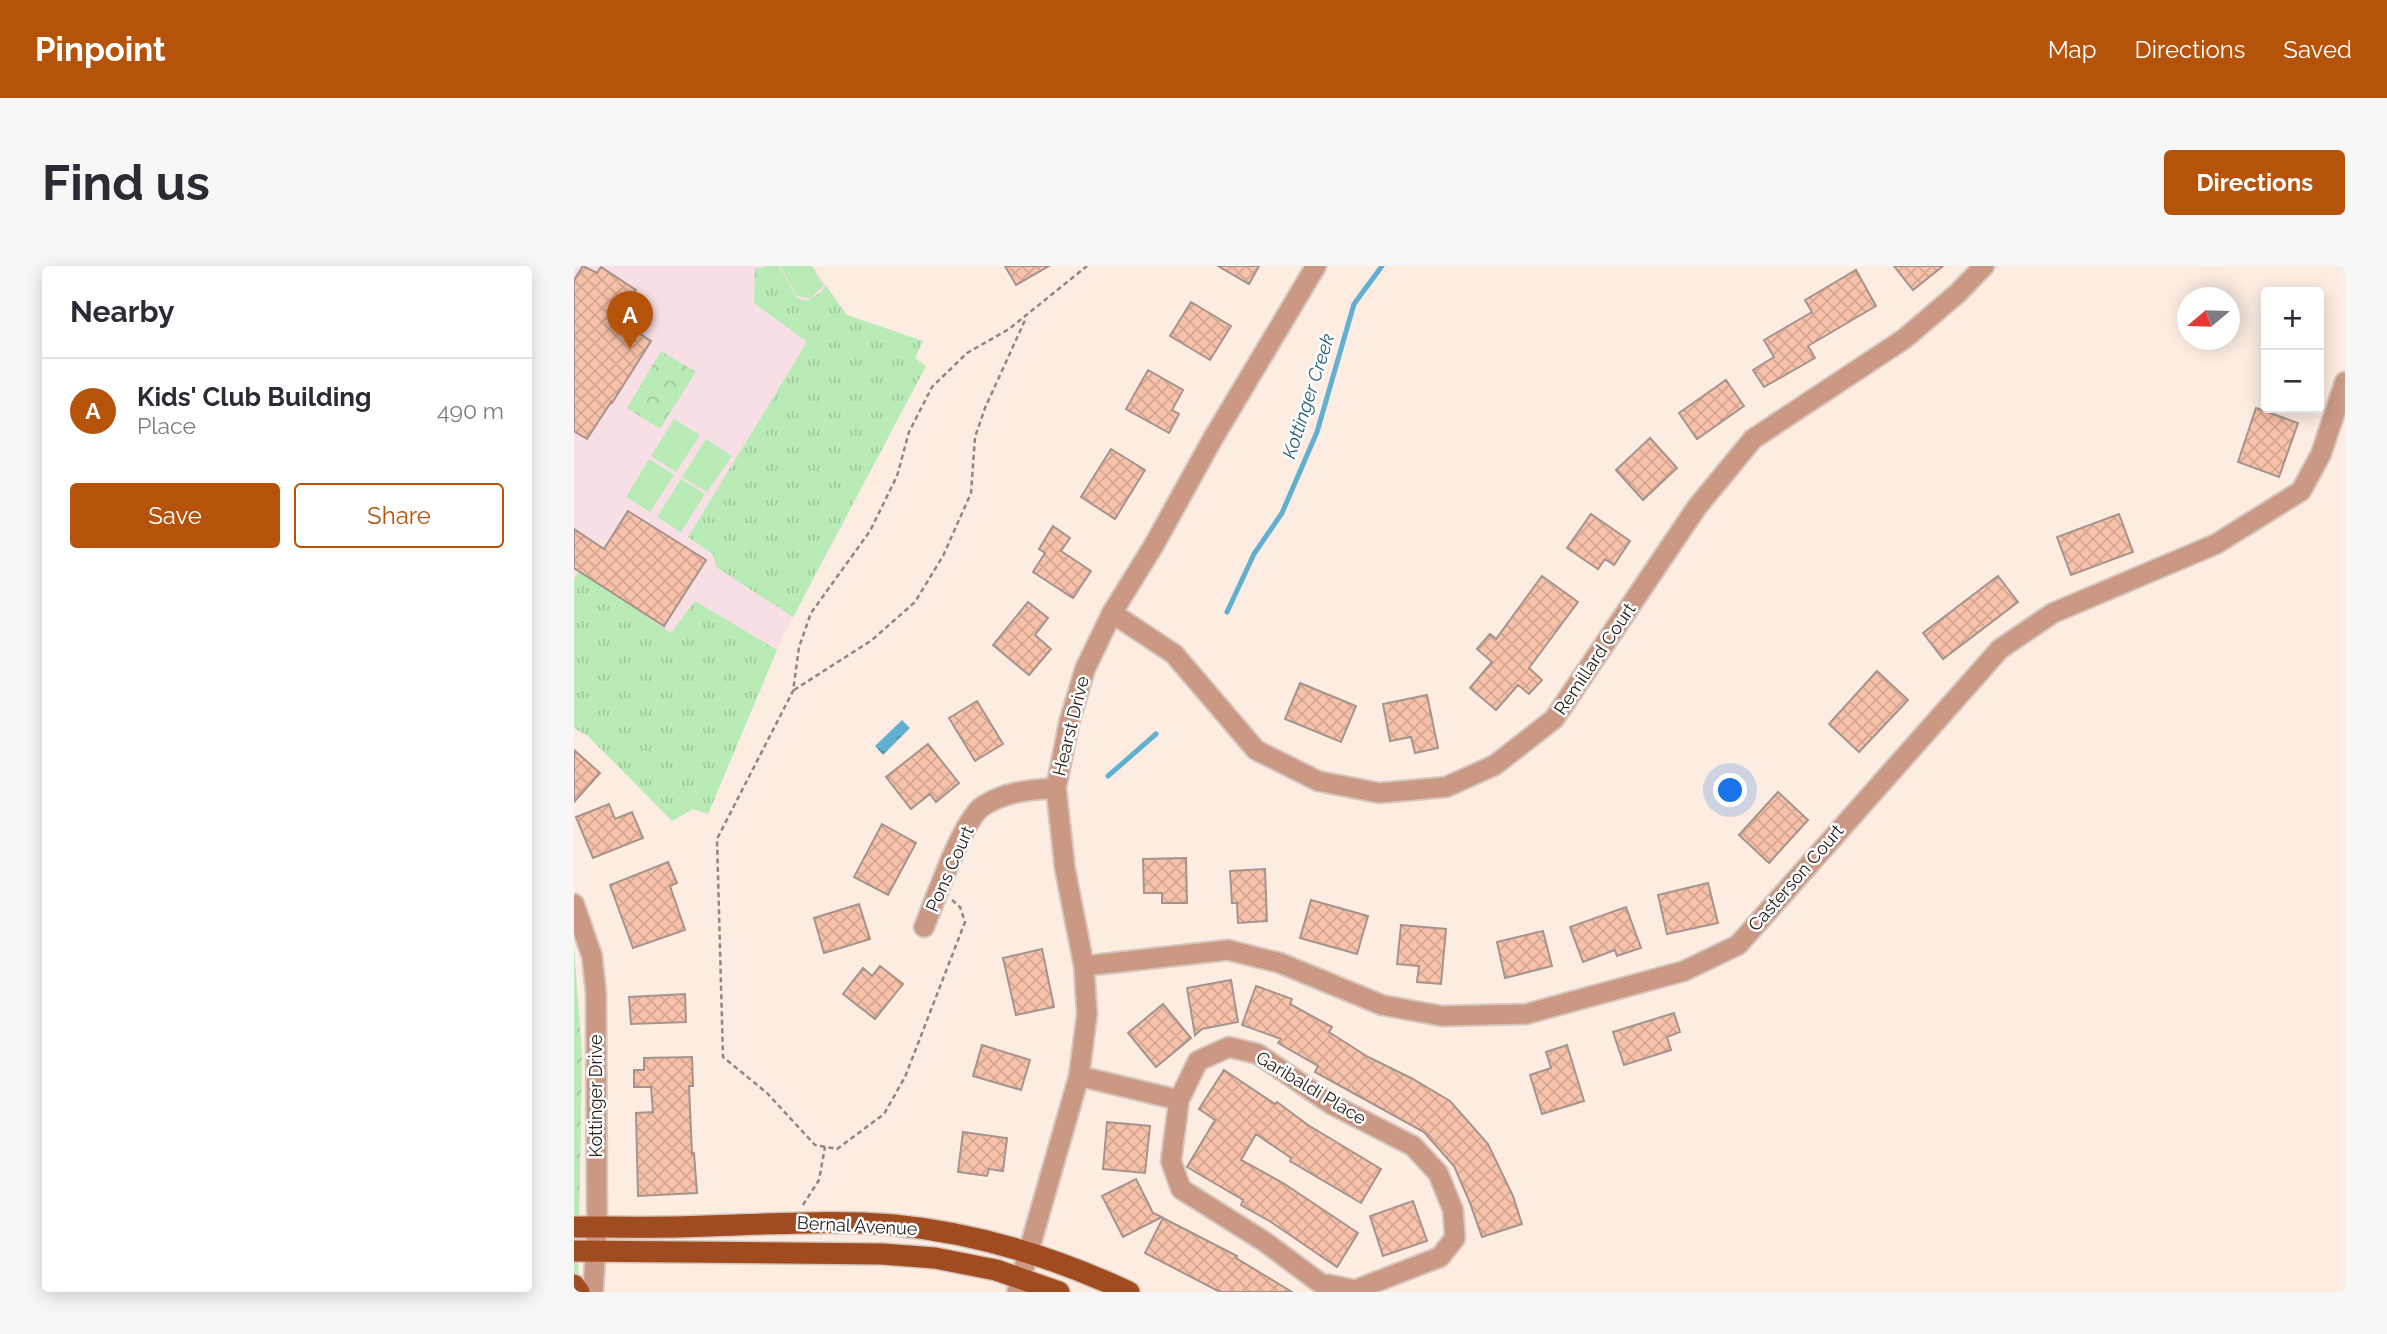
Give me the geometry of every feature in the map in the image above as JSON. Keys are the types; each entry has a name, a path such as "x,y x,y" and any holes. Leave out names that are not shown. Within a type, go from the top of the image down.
{"main road":[{"name":"Bernal Avenue","path":"574,1227 800,1222 894,1225 966,1236 1028,1251 1085,1271 1129,1292"},
{"name":"Bernal Avenue","path":"574,1251 882,1254 968,1263 1018,1285 1059,1292"},
{"path":"574,1285 579,1292"}],"street":[{"name":"Hearst Drive","path":"1018,1285 1079,1076 1087,1014 1084,966 1065,869 1056,788 1069,723 1085,669 1112,613 1316,266"},
{"name":"Remillard Court","path":"1112,613 1174,654 1256,750 1318,781 1379,793 1446,787 1494,765 1554,719 1698,507 1753,439 1904,339 1958,293 1984,266"},
{"name":"Casterson Court","path":"1084,966 1228,950 1280,963 1382,1005 1442,1016 1526,1014 1684,971 1738,945 2000,649 2053,613 2216,544 2301,491 2322,454 2345,382"},
{"name":"Pons Court","path":"924,927 960,839 981,807 1014,792 1056,788"},
{"name":"Kottinger Drive","path":"574,904 592,956 596,993 597,1227 593,1292"},
{"name":"Garibaldi Place","path":"1228,1047 1258,1054 1331,1104 1413,1146 1438,1172 1453,1210 1455,1238 1440,1257 1355,1290 1320,1283 1265,1242 1181,1189 1171,1161 1179,1100 1198,1061 1228,1047"},
{"path":"1079,1076 1179,1100"}],"path":[{"path":"938,894 960,907 965,922 905,1077 884,1114 836,1149 815,1145 767,1093 723,1057 718,839 793,691 799,647 811,613 870,531 897,476 909,432 932,387 967,353 1009,329 1087,266"},
{"path":"793,691 872,640 915,602 943,556 971,493 975,437 985,408 1027,315"},
{"path":"800,1222 801,1210 819,1180 825,1147"}],"shaded area":[{"path":"574,266 813,266 847,315 923,341 915,358 926,366 781,640 708,814 693,809 672,821 588,736 574,728"}],"green space":[{"path":"779,266 797,298 806,301 826,286 847,315 923,341 915,358 926,366 793,617 716,567 713,554 688,537 807,342 754,303 755,269"},
{"path":"780,266 812,266 824,286 810,298 797,296"},
{"path":"661,351 696,372 660,429 627,408"},
{"path":"674,419 700,435 676,472 651,456"},
{"path":"706,439 732,456 707,492 682,477"},
{"path":"649,459 674,475 650,512 626,497"},
{"path":"681,479 705,494 681,532 657,517"},
{"path":"579,571 671,633 695,601 777,650 708,814 693,809 672,821 588,736 574,728 574,579"},
{"path":"574,947 582,1053 578,1292 574,1292"}],"water":[{"path":"902,720 910,728 883,755 875,746"}],"building":[{"path":"583,266 597,273 601,267 636,290 632,295 640,300 625,324 651,341 587,439 574,431 574,280"},
{"path":"1005,266 1049,266 1016,285"},
{"path":"1218,266 1259,266 1249,284"},
{"path":"1894,266 1943,266 1913,290"},
{"path":"1856,270 1876,306 1808,346 1815,358 1764,387 1753,370 1774,357 1764,340 1812,312 1805,300"},
{"path":"1191,302 1231,326 1210,360 1170,336"},
{"path":"1148,370 1183,390 1172,410 1179,414 1169,433 1126,409"},
{"path":"1726,380 1744,406 1697,439 1679,413"},
{"path":"2256,408 2261,410 2261,413 2270,413 2298,423 2279,477 2238,462"},
{"path":"1650,438 1677,468 1643,500 1616,470"},
{"path":"1111,449 1145,470 1115,519 1081,497"},
{"path":"628,511 706,560 664,626 574,568 574,529 604,549"},
{"path":"1591,514 1630,541 1614,565 1605,559 1598,569 1567,548"},
{"path":"2119,514 2133,552 2071,575 2057,537"},
{"path":"1053,526 1070,538 1061,551 1091,571 1073,598 1033,572 1045,553 1039,549"},
{"path":"1542,576 1578,602 1529,668 1542,680 1529,694 1518,685 1496,710 1470,688 1492,662 1477,649 1490,634 1496,639"},
{"path":"1998,576 2018,602 1943,659 1923,633"},
{"path":"1028,602 1048,618 1035,635 1051,649 1029,675 993,645"},
{"path":"1877,671 1908,700 1859,752 1829,724"},
{"path":"1300,683 1356,706 1341,742 1285,719"},
{"path":"1427,695 1438,748 1415,753 1411,737 1390,741 1383,704"},
{"path":"977,701 1003,744 975,761 949,718"},
{"path":"928,744 959,783 936,802 930,794 911,809 886,777"},
{"path":"574,750 600,773 574,802"},
{"path":"1778,792 1808,820 1769,863 1739,835"},
{"path":"609,804 615,819 632,812 643,838 593,858 576,817"},
{"path":"882,824 916,843 888,895 854,877"},
{"path":"1186,858 1187,903 1162,903 1162,893 1144,893 1143,859"},
{"path":"668,862 677,883 670,886 685,930 633,948 610,885"},
{"path":"1265,869 1267,921 1238,923 1237,903 1232,903 1230,871"},
{"path":"1708,883 1718,923 1667,934 1658,895"},
{"path":"1311,900 1368,916 1357,954 1300,938"},
{"path":"859,904 870,939 824,953 814,918"},
{"path":"1626,907 1641,948 1617,956 1615,950 1583,962 1570,927"},
{"path":"1401,925 1446,929 1441,984 1417,982 1419,966 1397,964"},
{"path":"1543,931 1552,966 1505,978 1497,942"},
{"path":"1042,949 1054,1007 1016,1015 1003,958"},
{"path":"880,966 903,984 875,1019 843,994 863,968 872,976"},
{"path":"1231,980 1238,1022 1202,1029 1195,1035 1187,988"},
{"path":"1256,986 1292,999 1290,1004 1332,1027 1329,1032 1368,1057 1450,1101 1488,1144 1513,1196 1522,1224 1482,1237 1454,1166 1424,1132 1315,1072 1318,1066 1278,1043 1281,1039 1242,1025"},
{"path":"685,994 686,1022 631,1024 629,997"},
{"path":"1163,1004 1191,1038 1156,1067 1128,1033"},
{"path":"1674,1013 1680,1032 1667,1037 1671,1050 1624,1065 1613,1032"},
{"path":"982,1045 1030,1060 1021,1090 973,1076"},
{"path":"1567,1045 1584,1101 1542,1114 1530,1075 1551,1068 1546,1052"},
{"path":"692,1057 693,1086 689,1086 697,1193 638,1196 636,1113 653,1112 651,1087 634,1087 634,1070 644,1070 644,1058"},
{"path":"1224,1070 1381,1169 1361,1203 1290,1161 1291,1158 1256,1134 1241,1160 1283,1183 1358,1233 1337,1267 1241,1205 1243,1200 1187,1167 1215,1120 1199,1109"},
{"path":"1107,1122 1150,1126 1145,1173 1103,1169"},
{"path":"963,1132 1007,1138 1003,1171 989,1169 987,1176 958,1172"},
{"path":"1136,1179 1153,1213 1162,1217 1123,1237 1102,1196"},
{"path":"1413,1201 1427,1241 1383,1256 1370,1216"},
{"path":"1163,1218 1237,1256 1236,1258 1292,1292 1220,1292 1145,1253"}],"waterway":[{"name":"Kottinger Creek","path":"1227,612 1254,554 1282,513 1317,432 1354,304 1382,266"},
{"name":"Kottinger Creek","path":"1108,776 1156,734"}],"place":[{"name":"Kids' Club Building","path":"630,349"}]}
